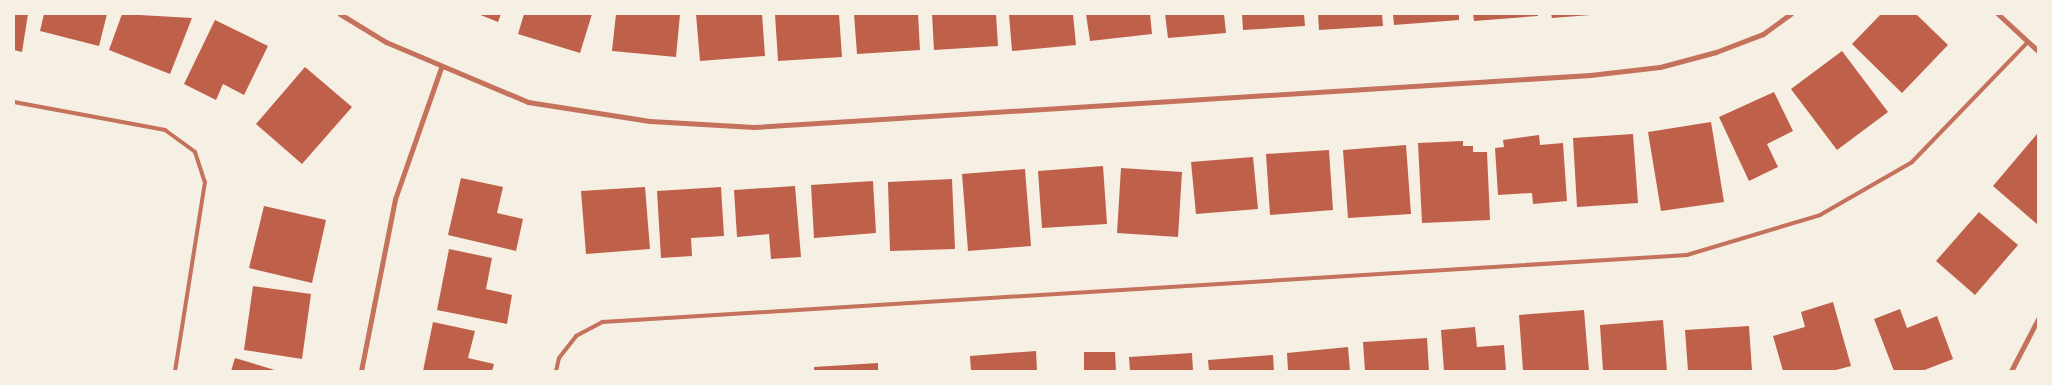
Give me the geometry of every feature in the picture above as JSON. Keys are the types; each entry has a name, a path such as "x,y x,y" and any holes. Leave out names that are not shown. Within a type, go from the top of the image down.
{"street":[{"path":"340,14 441,68 528,102 650,122 754,127 855,123 1590,75 1660,67 1716,52 1763,34 1791,14"},
{"path":"1998,14 2038,51"},
{"path":"361,371 395,199 441,68"},
{"path":"2011,371 2038,321"}],"lane":[{"path":"556,371 559,358 576,336 602,322 1687,256 1820,215 1912,162 2028,42"},
{"path":"14,102 165,130 195,152 205,182 175,371"}],"building":[{"path":"14,14 28,14 22,52 14,50"},
{"path":"44,14 107,14 99,46 40,31"},
{"path":"122,14 192,18 170,74 109,50"},
{"path":"478,14 501,14 498,22"},
{"path":"524,14 592,14 580,53 518,34"},
{"path":"616,14 680,14 676,57 612,51"},
{"path":"696,14 762,14 765,56 700,61"},
{"path":"775,14 839,14 842,57 778,61"},
{"path":"854,14 918,14 920,50 857,54"},
{"path":"932,14 996,14 998,46 934,50"},
{"path":"1009,14 1073,14 1076,45 1012,51"},
{"path":"1086,14 1150,14 1152,34 1090,41"},
{"path":"1165,14 1224,14 1226,33 1168,38"},
{"path":"1242,14 1304,14 1305,26 1243,30"},
{"path":"1318,14 1382,14 1383,26 1319,30"},
{"path":"1393,14 1459,14 1459,20 1394,25"},
{"path":"1473,14 1538,14 1538,16 1474,21"},
{"path":"1551,14 1591,14 1591,15 1552,18"},
{"path":"1881,14 1916,14 1948,45 1902,93 1852,44"},
{"path":"215,20 268,46 244,95 223,84 216,100 184,84"},
{"path":"1842,51 1888,112 1837,150 1791,89"},
{"path":"305,67 352,107 302,164 256,124"},
{"path":"1774,92 1793,131 1767,144 1778,167 1749,181 1719,117"},
{"path":"1711,122 1724,202 1661,211 1648,132"},
{"path":"1633,134 1638,203 1577,207 1573,138"},
{"path":"1539,135 1540,145 1563,143 1567,201 1533,204 1532,193 1498,195 1495,148 1504,147 1503,140"},
{"path":"2038,135 2038,225 1993,186"},
{"path":"1463,141 1463,146 1473,146 1473,152 1487,152 1490,220 1422,223 1418,143"},
{"path":"1406,145 1411,214 1348,218 1343,150"},
{"path":"1329,150 1333,210 1270,215 1266,154"},
{"path":"1253,157 1258,209 1196,214 1191,162"},
{"path":"1103,166 1107,224 1042,228 1038,171"},
{"path":"1121,168 1182,172 1178,237 1117,233"},
{"path":"1025,169 1031,246 968,251 962,174"},
{"path":"461,178 503,187 497,213 523,219 516,251 448,235"},
{"path":"952,179 955,249 890,251 888,182"},
{"path":"873,181 876,233 814,238 811,185"},
{"path":"795,186 801,257 771,259 769,234 737,237 734,190"},
{"path":"645,187 650,249 586,254 581,191"},
{"path":"721,187 724,236 691,238 692,256 661,258 657,191"},
{"path":"264,206 326,220 312,283 249,268"},
{"path":"1979,212 2018,245 1975,295 1936,261"},
{"path":"449,249 492,258 486,289 512,295 507,324 437,310"},
{"path":"253,286 311,294 302,359 244,350"},
{"path":"1833,302 1851,366 1832,371 1783,371 1773,336 1805,327 1801,312"},
{"path":"1900,309 1907,328 1937,316 1953,359 1922,371 1894,371 1874,319"},
{"path":"1584,310 1589,371 1523,371 1519,315"},
{"path":"1663,320 1667,371 1603,371 1600,325"},
{"path":"433,322 475,331 468,358 494,364 492,371 423,371"},
{"path":"1749,326 1752,371 1688,371 1685,330"},
{"path":"1475,327 1477,347 1504,345 1506,371 1444,371 1441,330"},
{"path":"1427,338 1429,371 1365,371 1363,342"},
{"path":"1348,347 1350,371 1288,371 1287,353"},
{"path":"1036,351 1037,371 971,371 970,356"},
{"path":"1084,352 1115,352 1116,371 1084,371"},
{"path":"1192,353 1193,371 1130,371 1129,357"},
{"path":"1273,355 1274,371 1209,371 1208,360"},
{"path":"235,358 278,371 231,371"},
{"path":"878,363 878,371 814,371 814,367"}]}
